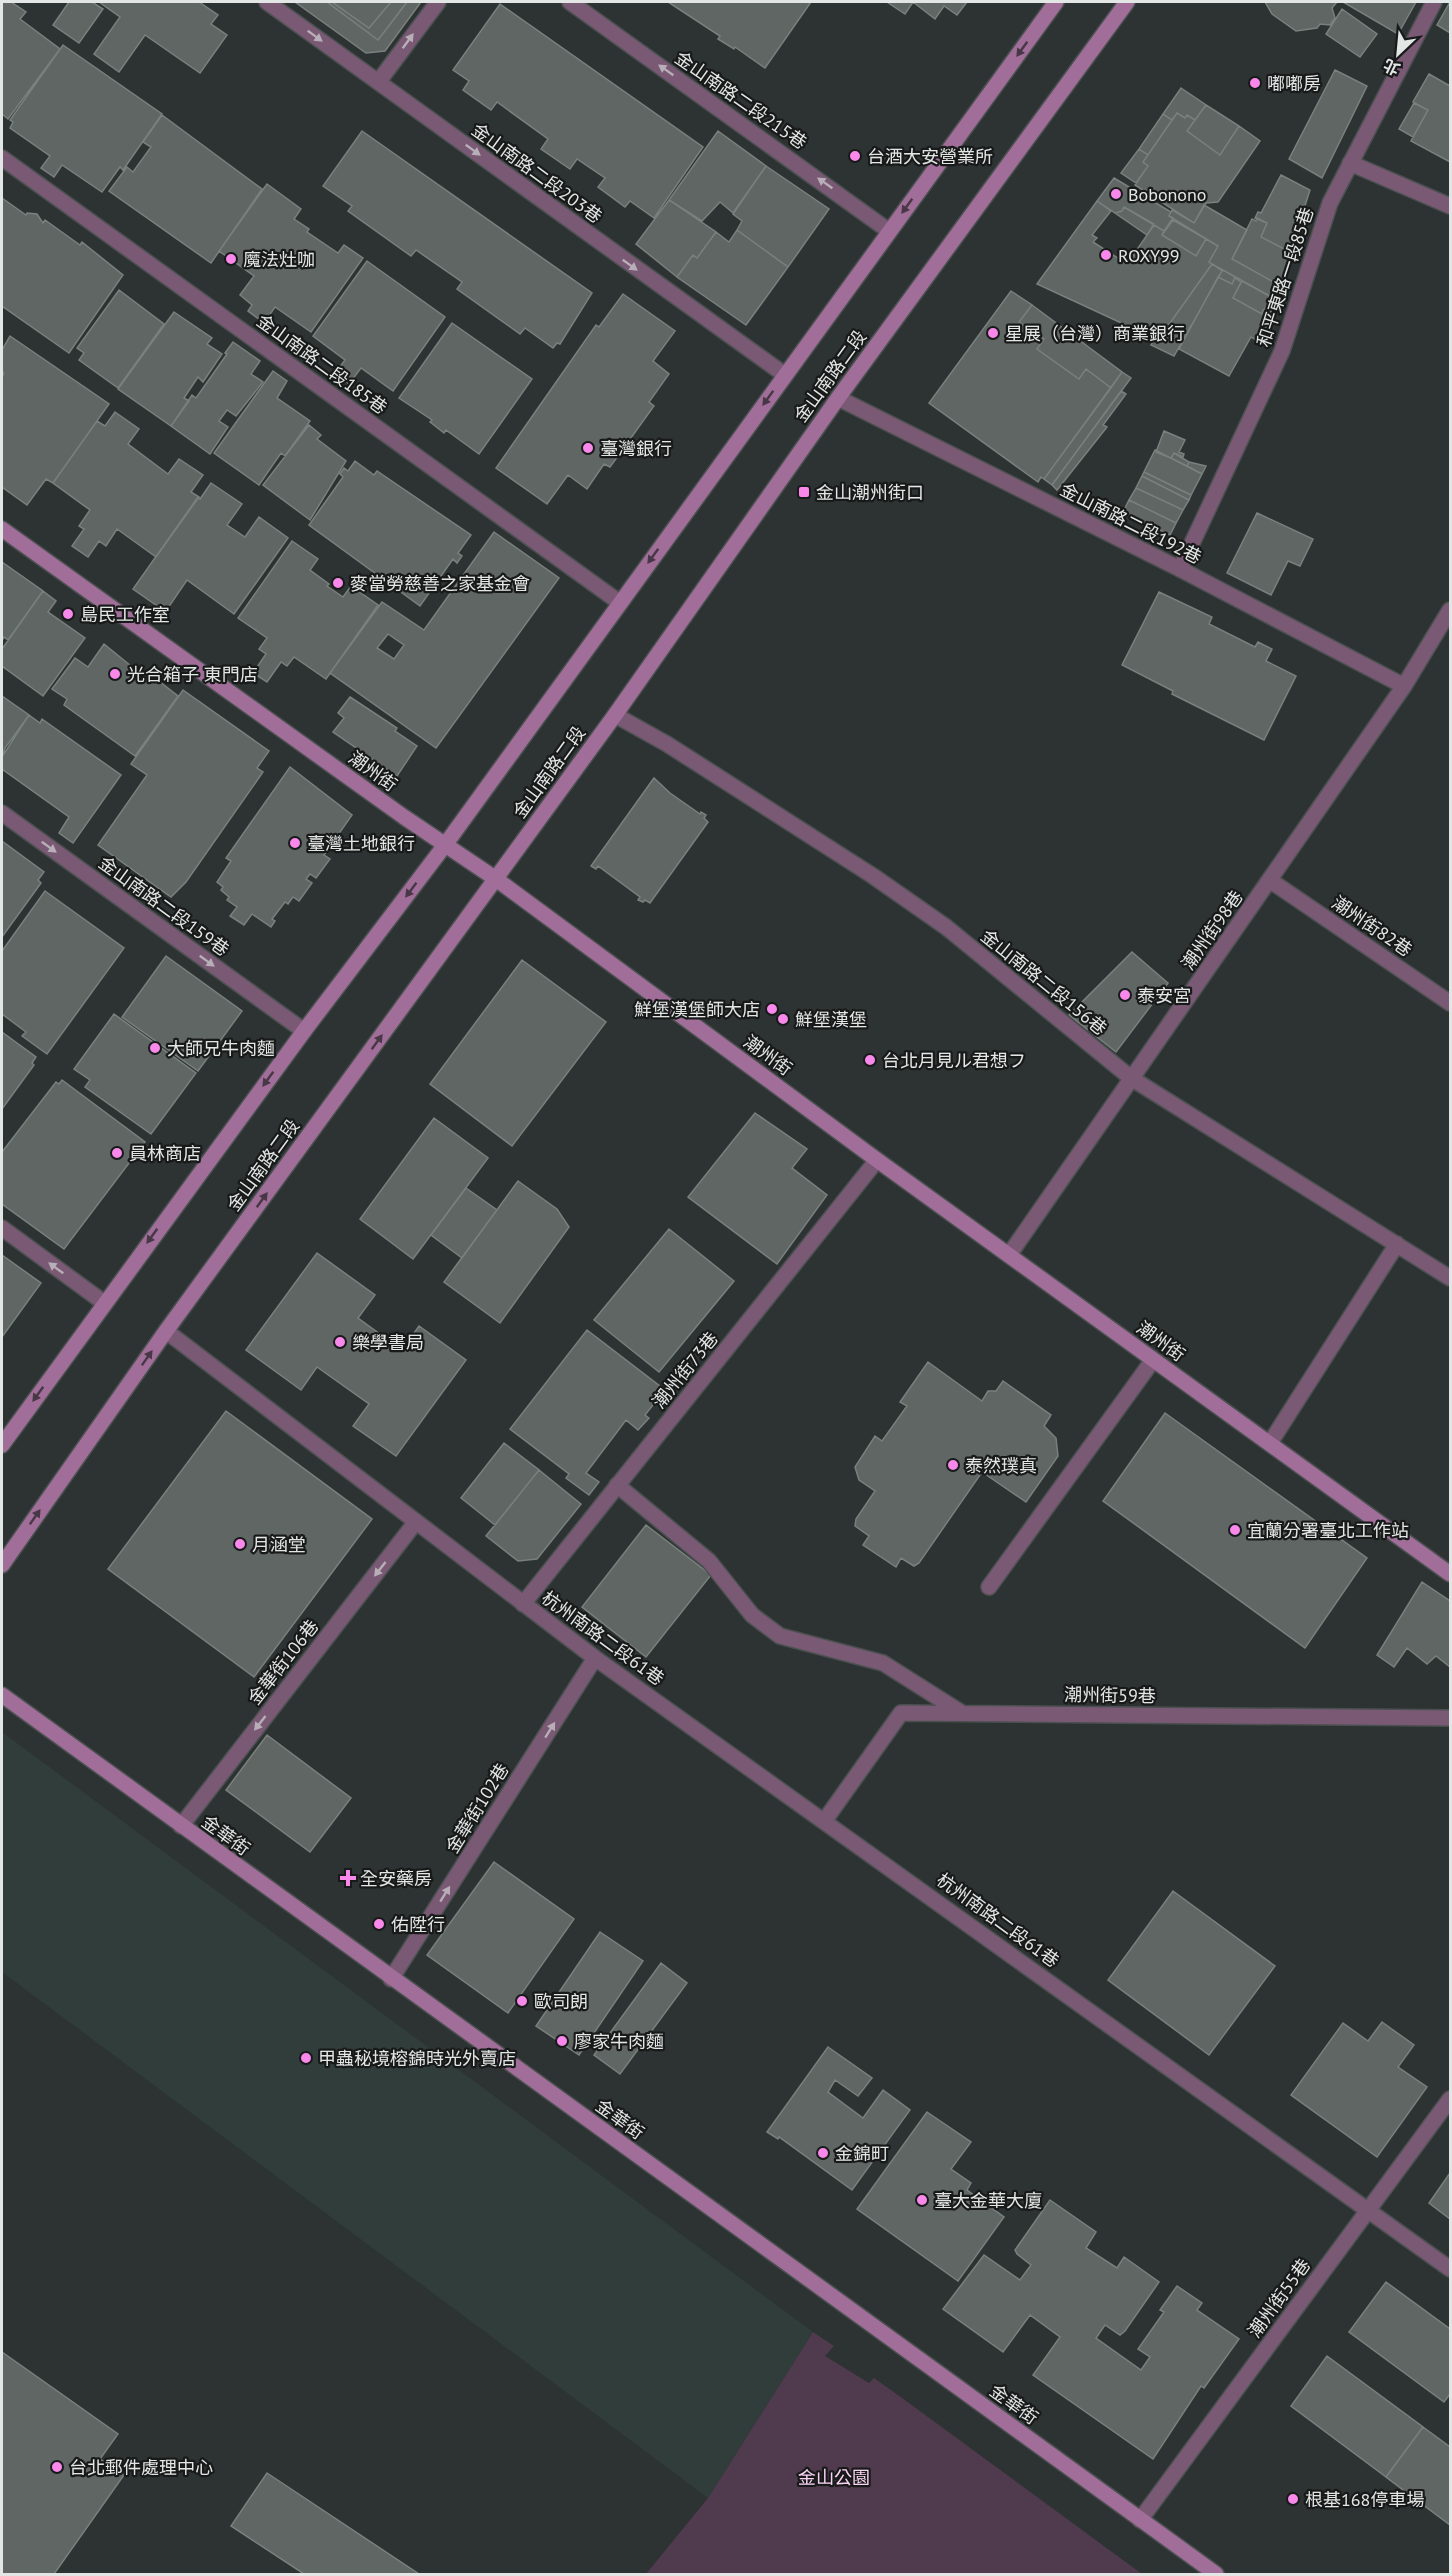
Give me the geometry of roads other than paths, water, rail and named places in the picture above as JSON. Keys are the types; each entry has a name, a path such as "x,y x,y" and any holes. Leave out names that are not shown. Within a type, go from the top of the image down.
{"main road":[{"name":"金山南路二段","path":"2,1445 104,1302 446,843 1056,2"},
{"name":"金山南路二段","path":"2,1565 166,1331 615,715 838,398 1127,2"},
{"name":"潮州街","path":"2,529 404,817 446,843 496,879 877,1160 1450,1573"},
{"name":"金華街","path":"2,1695 391,1979 1216,2574"}],"street":[{"name":"金山南路二段203巷","path":"267,2 785,375"},
{"path":"379,81 438,2"},
{"name":"金山南路二段215巷","path":"570,2 889,231"},
{"name":"和平東路一段85巷","path":"1180,569 1282,351 1330,202 1434,2"},
{"name":"金山南路二段185巷","path":"2,158 619,602"},
{"path":"1350,163 1450,206"},
{"name":"金山南路二段192巷","path":"838,398 1180,569 1404,686"},
{"name":"潮州街98巷","path":"1008,1255 1271,881 1404,686 1450,609"},
{"name":"金山南路二段156巷","path":"615,715 668,744 873,876 946,927 1131,1078 1450,1278"},
{"name":"金山南路二段159巷","path":"2,813 304,1031"},
{"name":"潮州街82巷","path":"1271,881 1450,1003"},
{"name":"潮州街73巷","path":"522,1604 877,1160"},
{"path":"2,1228 104,1302"},
{"path":"1270,1443 1397,1244"},
{"name":"杭州南路二段61巷","path":"166,1331 595,1658 825,1820 1450,2269"},
{"path":"989,1587 1154,1360"},
{"path":"617,1485 709,1561 752,1615 780,1636 883,1663 962,1713"},
{"name":"金華街106巷","path":"181,1826 416,1522"},
{"name":"金華街102巷","path":"391,1979 595,1658"},
{"name":"潮州街59巷","path":"825,1820 901,1713 1450,1718"},
{"name":"潮州街55巷","path":"1140,2520 1450,2099"}],"place":[{"name":"嘟嘟房","path":"1255,83"},
{"name":"台酒大安營業所","path":"855,156"},
{"name":"Bobonono","path":"1116,194"},
{"name":"ROXY99","path":"1106,255"},
{"name":"魔法灶咖","path":"231,259"},
{"name":"星展（台灣）商業銀行","path":"993,333"},
{"name":"臺灣銀行","path":"588,448"},
{"name":"金山潮州街口","path":"804,492"},
{"name":"麥當勞慈善之家基金會","path":"338,583"},
{"name":"島民工作室","path":"68,614"},
{"name":"光合箱子 東門店","path":"115,674"},
{"name":"臺灣土地銀行","path":"295,843"},
{"name":"泰安宮","path":"1125,995"},
{"name":"鮮堡漢堡師大店","path":"772,1009"},
{"name":"鮮堡漢堡","path":"783,1019"},
{"name":"大師兄牛肉麵","path":"155,1048"},
{"name":"台北月見ル君想フ","path":"870,1060"},
{"name":"員林商店","path":"117,1153"},
{"name":"樂學書局","path":"340,1342"},
{"name":"泰然璞真","path":"953,1465"},
{"name":"宜蘭分署臺北工作站","path":"1235,1530"},
{"name":"月涵堂","path":"240,1544"},
{"name":"全安藥房","path":"348,1878"},
{"name":"佑陞行","path":"379,1924"},
{"name":"歐司朗","path":"522,2001"},
{"name":"廖家牛肉麵","path":"562,2041"},
{"name":"甲蟲秘境榕錦時光外賣店","path":"306,2058"},
{"name":"金錦町","path":"823,2153"},
{"name":"臺大金華大廈","path":"922,2200"},
{"name":"台北郵件處理中心","path":"57,2467"},
{"name":"根基168停車場","path":"1293,2499"}],"park label":[{"name":"金山公園","path":"834,2477"}]}
